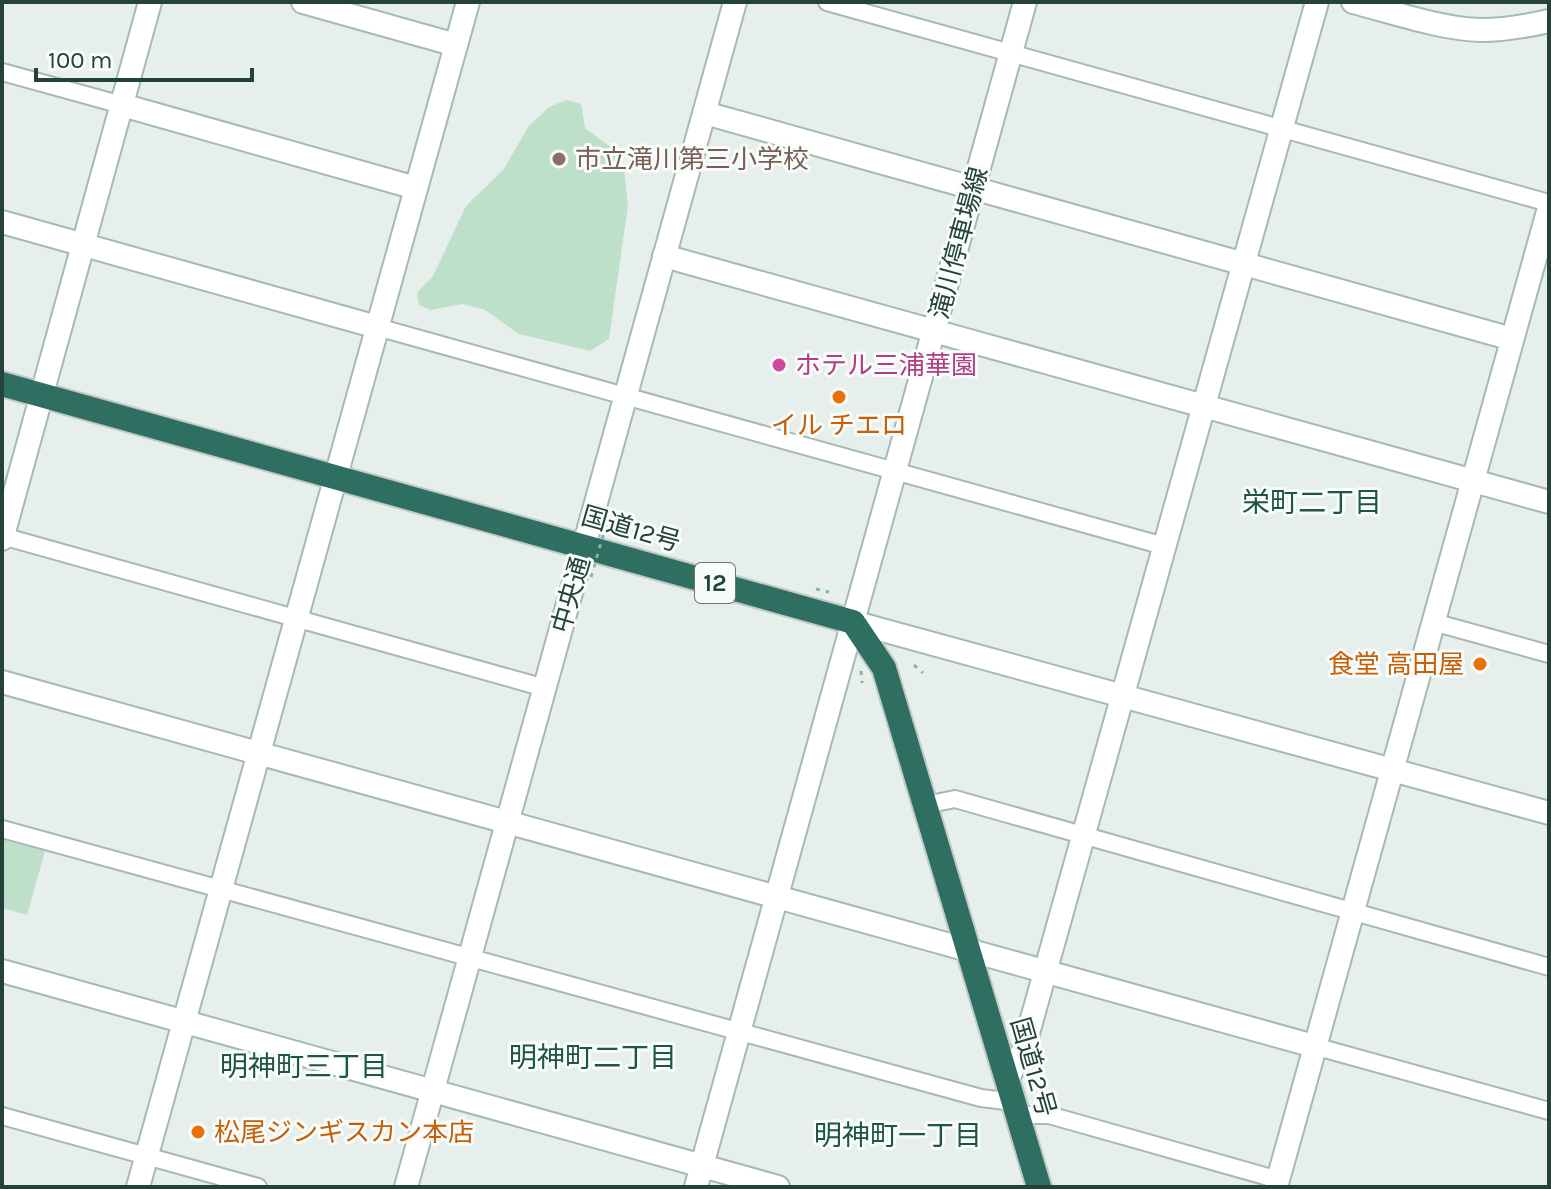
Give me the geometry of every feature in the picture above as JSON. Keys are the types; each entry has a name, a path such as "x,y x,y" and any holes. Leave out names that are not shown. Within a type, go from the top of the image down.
{"highway":[{"name":"国道12号","path":"2,384 853,622 884,668 1039,1187"}],"street":[{"path":"150,2 2,537 545,688"},
{"path":"303,2 456,45"},
{"path":"138,1187 468,2"},
{"name":"中央通","path":"406,1187 735,2"},
{"path":"2,829 981,1098 1013,1099 1049,1115 1278,1183 1549,206 1281,127 827,2"},
{"name":"滝川停車場線","path":"699,1177 1025,2"},
{"path":"1013,1099 1023,1051 1317,2"},
{"path":"1353,2 1480,30 1549,21"},
{"path":"2,72 416,188"},
{"path":"705,113 1512,339"},
{"path":"2,222 1164,546"},
{"path":"664,256 1549,502"},
{"path":"853,622 1549,813"},
{"path":"1433,622 1549,654"},
{"path":"2,682 1549,1111"},
{"path":"925,805 955,799 1549,967"},
{"path":"2,971 432,1091 699,1177 778,1187"},
{"path":"2,1116 258,1187"}],"path":[{"path":"591,577 607,522"},
{"path":"607,529 631,536"},
{"path":"816,589 829,592"},
{"path":"914,665 923,673"},
{"path":"861,671 862,683"}],"green space":[{"path":"566,100 581,104 585,128 612,148 624,169 628,205 609,339 590,351 519,334 485,310 462,304 431,310 419,305 417,293 433,276 466,206 504,169 528,127 549,107"},
{"path":"2,839 45,851 27,915 2,908"}],"place":[{"name":"市立滝川第三小学校","path":"559,159"},
{"name":"ホテル三浦華園","path":"779,365"},
{"name":"イル チエロ","path":"839,397"},
{"name":"食堂 高田屋","path":"1480,664"},
{"name":"松尾ジンギスカン本店","path":"198,1132"}],"district":[{"name":"栄町二丁目","path":"1312,502"},
{"name":"明神町二丁目","path":"593,1057"},
{"name":"明神町三丁目","path":"304,1066"},
{"name":"明神町一丁目","path":"898,1135"}]}
